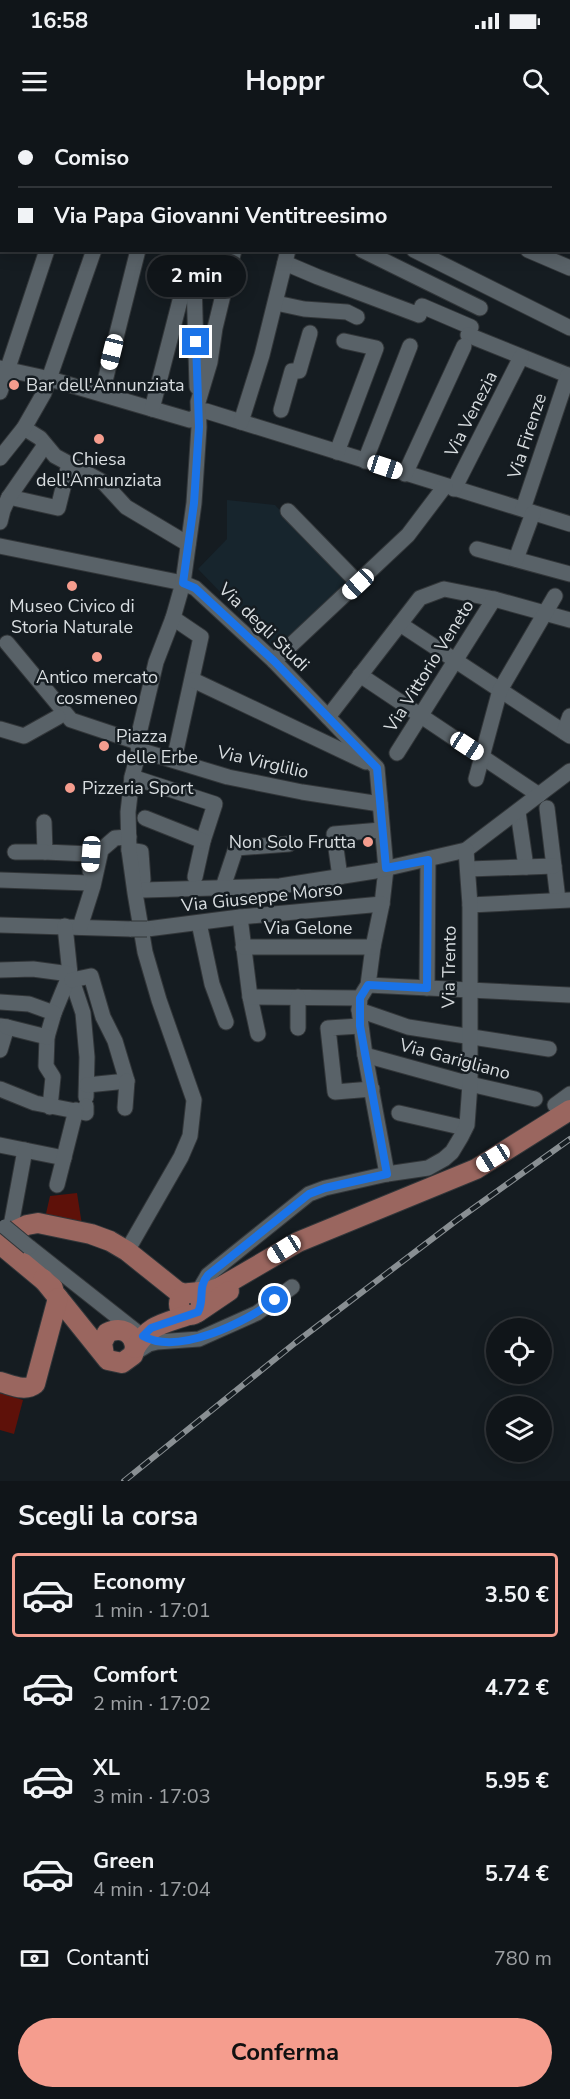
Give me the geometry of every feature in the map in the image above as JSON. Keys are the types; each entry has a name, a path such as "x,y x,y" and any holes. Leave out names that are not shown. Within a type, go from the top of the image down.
{"main road":[{"path":"104,1355 102,1343 151,1328 197,1296 253,1269 284,1249 319,1232 476,1168 563,1108"},
{"path":"5,1231 5,1235 27,1225 38,1223 92,1234 128,1251 177,1291 197,1296 233,1287 253,1269"},
{"path":"5,1231 108,1360 122,1363 131,1336"},
{"path":"43,1279 101,1330 131,1336"},
{"path":"0,1382 24,1389 35,1384 46,1350 58,1298"},
{"path":"46,1350 54,1336 65,1326 82,1329"}],"street":[{"path":"0,392 3,368 46,252"},
{"path":"0,458 24,428 50,379 93,252"},
{"path":"102,393 137,252"},
{"path":"3,368 102,393 190,420 198,409 234,252"},
{"path":"366,252 480,308"},
{"path":"418,252 570,328"},
{"path":"533,252 570,268"},
{"path":"152,409 191,257"},
{"path":"128,1251 181,1157 190,1136 194,1100 145,952 129,844 128,812 132,777 156,662 173,618 183,583 194,503 198,409 194,280 191,257"},
{"path":"241,422 262,355 286,257 318,277 419,315 423,306 468,336 569,375"},
{"path":"276,303 304,309 347,312 357,317"},
{"path":"281,410 292,371 299,371 310,333"},
{"path":"405,474 468,336"},
{"path":"337,452 376,348 344,341"},
{"path":"365,461 410,346"},
{"name":"Via Venezia","path":"274,661 408,535 450,487 521,357"},
{"name":"Via Firenze","path":"516,559 569,375"},
{"path":"198,409 275,429 405,474 570,524"},
{"path":"24,428 40,438 55,456 103,482 126,507 188,544"},
{"path":"0,522 9,497 45,444"},
{"path":"9,497 58,508 69,464"},
{"path":"288,511 358,584"},
{"name":"Via degli Studi","path":"0,546 183,583 195,588 274,661 377,768"},
{"path":"477,549 568,569"},
{"path":"328,717 420,598 444,589 570,620"},
{"path":"476,779 500,690 555,596"},
{"name":"Via Vittorio Veneto","path":"398,753 494,600"},
{"path":"173,618 201,637 174,760"},
{"path":"399,624 567,734 570,716"},
{"path":"7,644 65,719 138,746"},
{"path":"360,675 483,756 543,801 554,866 564,900 470,905"},
{"path":"193,680 377,768 382,904 363,998 360,1026 387,1174"},
{"path":"0,729 24,736 65,719"},
{"name":"Via Virglilio","path":"138,746 228,777 302,792 380,804"},
{"path":"144,890 280,886 380,870 466,850 518,812 543,801 570,771"},
{"path":"132,777 215,804 195,877"},
{"path":"518,812 526,867"},
{"path":"145,818 203,841"},
{"path":"44,822 45,852"},
{"path":"340,877 333,834 381,830"},
{"path":"57,1185 84,1102 87,1057 83,1013 71,977 72,926 91,884 101,850 115,838 141,852 150,929"},
{"path":"223,887 236,848 289,844"},
{"name":"Via Trento","path":"465,1128 470,1084 468,991 470,905 466,850"},
{"path":"15,852 91,854 91,884"},
{"path":"427,988 428,860"},
{"path":"469,869 554,866"},
{"path":"0,880 91,884"},
{"name":"Via Giuseppe Morso","path":"72,926 150,929 240,917 382,904"},
{"path":"240,917 250,997 258,1034"},
{"path":"199,923 212,984 226,1022"},
{"path":"0,925 72,926"},
{"name":"Via Gelone","path":"243,947 373,947"},
{"path":"0,970 33,969 71,977 91,976 103,1017 115,1041 127,1081 126,1108"},
{"path":"50,1107 52,1077 46,1066 47,1037 54,1013 71,977"},
{"path":"250,997 363,998 427,988 569,995"},
{"path":"298,997 298,1028"},
{"path":"363,998 408,1027 549,1050"},
{"path":"0,1002 28,1004 54,1013"},
{"path":"360,1026 328,1028 335,1092 372,1089"},
{"path":"0,1050 4,1027 47,1037"},
{"name":"Via Garigliano","path":"365,1055 535,1099"},
{"path":"0,1089 50,1107 84,1102 127,1081"},
{"path":"563,1108 570,1094"},
{"path":"197,1296 309,1194 325,1188 387,1174 428,1168 452,1152 465,1128 399,1113"},
{"path":"0,1145 64,1158"},
{"path":"25,1150 5,1231 29,1246 131,1336 185,1341 199,1339 257,1313 292,1287"}],"shaded area":[{"path":"227,500 275,505 348,582 276,650 198,569 227,539"},
{"path":"77,1193 82,1225 60,1218 45,1218 50,1196"},
{"path":"0,1393 23,1400 14,1434 0,1430"}],"railway":[{"path":"124,1481 295,1343 457,1220 570,1139"}],"place":[{"name":"Bar dell'Annunziata","path":"14,385"},
{"name":"Chiesa dell'Annunziata","path":"99,439"},
{"name":"Museo Civico di Storia Naturale","path":"72,586"},
{"name":"Antico mercato cosmeneo","path":"97,657"},
{"name":"Piazza delle Erbe","path":"104,746"},
{"name":"Pizzeria Sport","path":"70,788"},
{"name":"Non Solo Frutta","path":"368,842"}],"route":[{"path":"196,342 199,427 194,503 183,583 195,588 251,639 377,768 386,868 428,860 427,988 368,985 360,998 360,1026 387,1174 325,1188 309,1194 208,1275 201,1287 201,1307 198,1312 151,1328 143,1336 157,1342 199,1339 257,1313 275,1300"}]}
